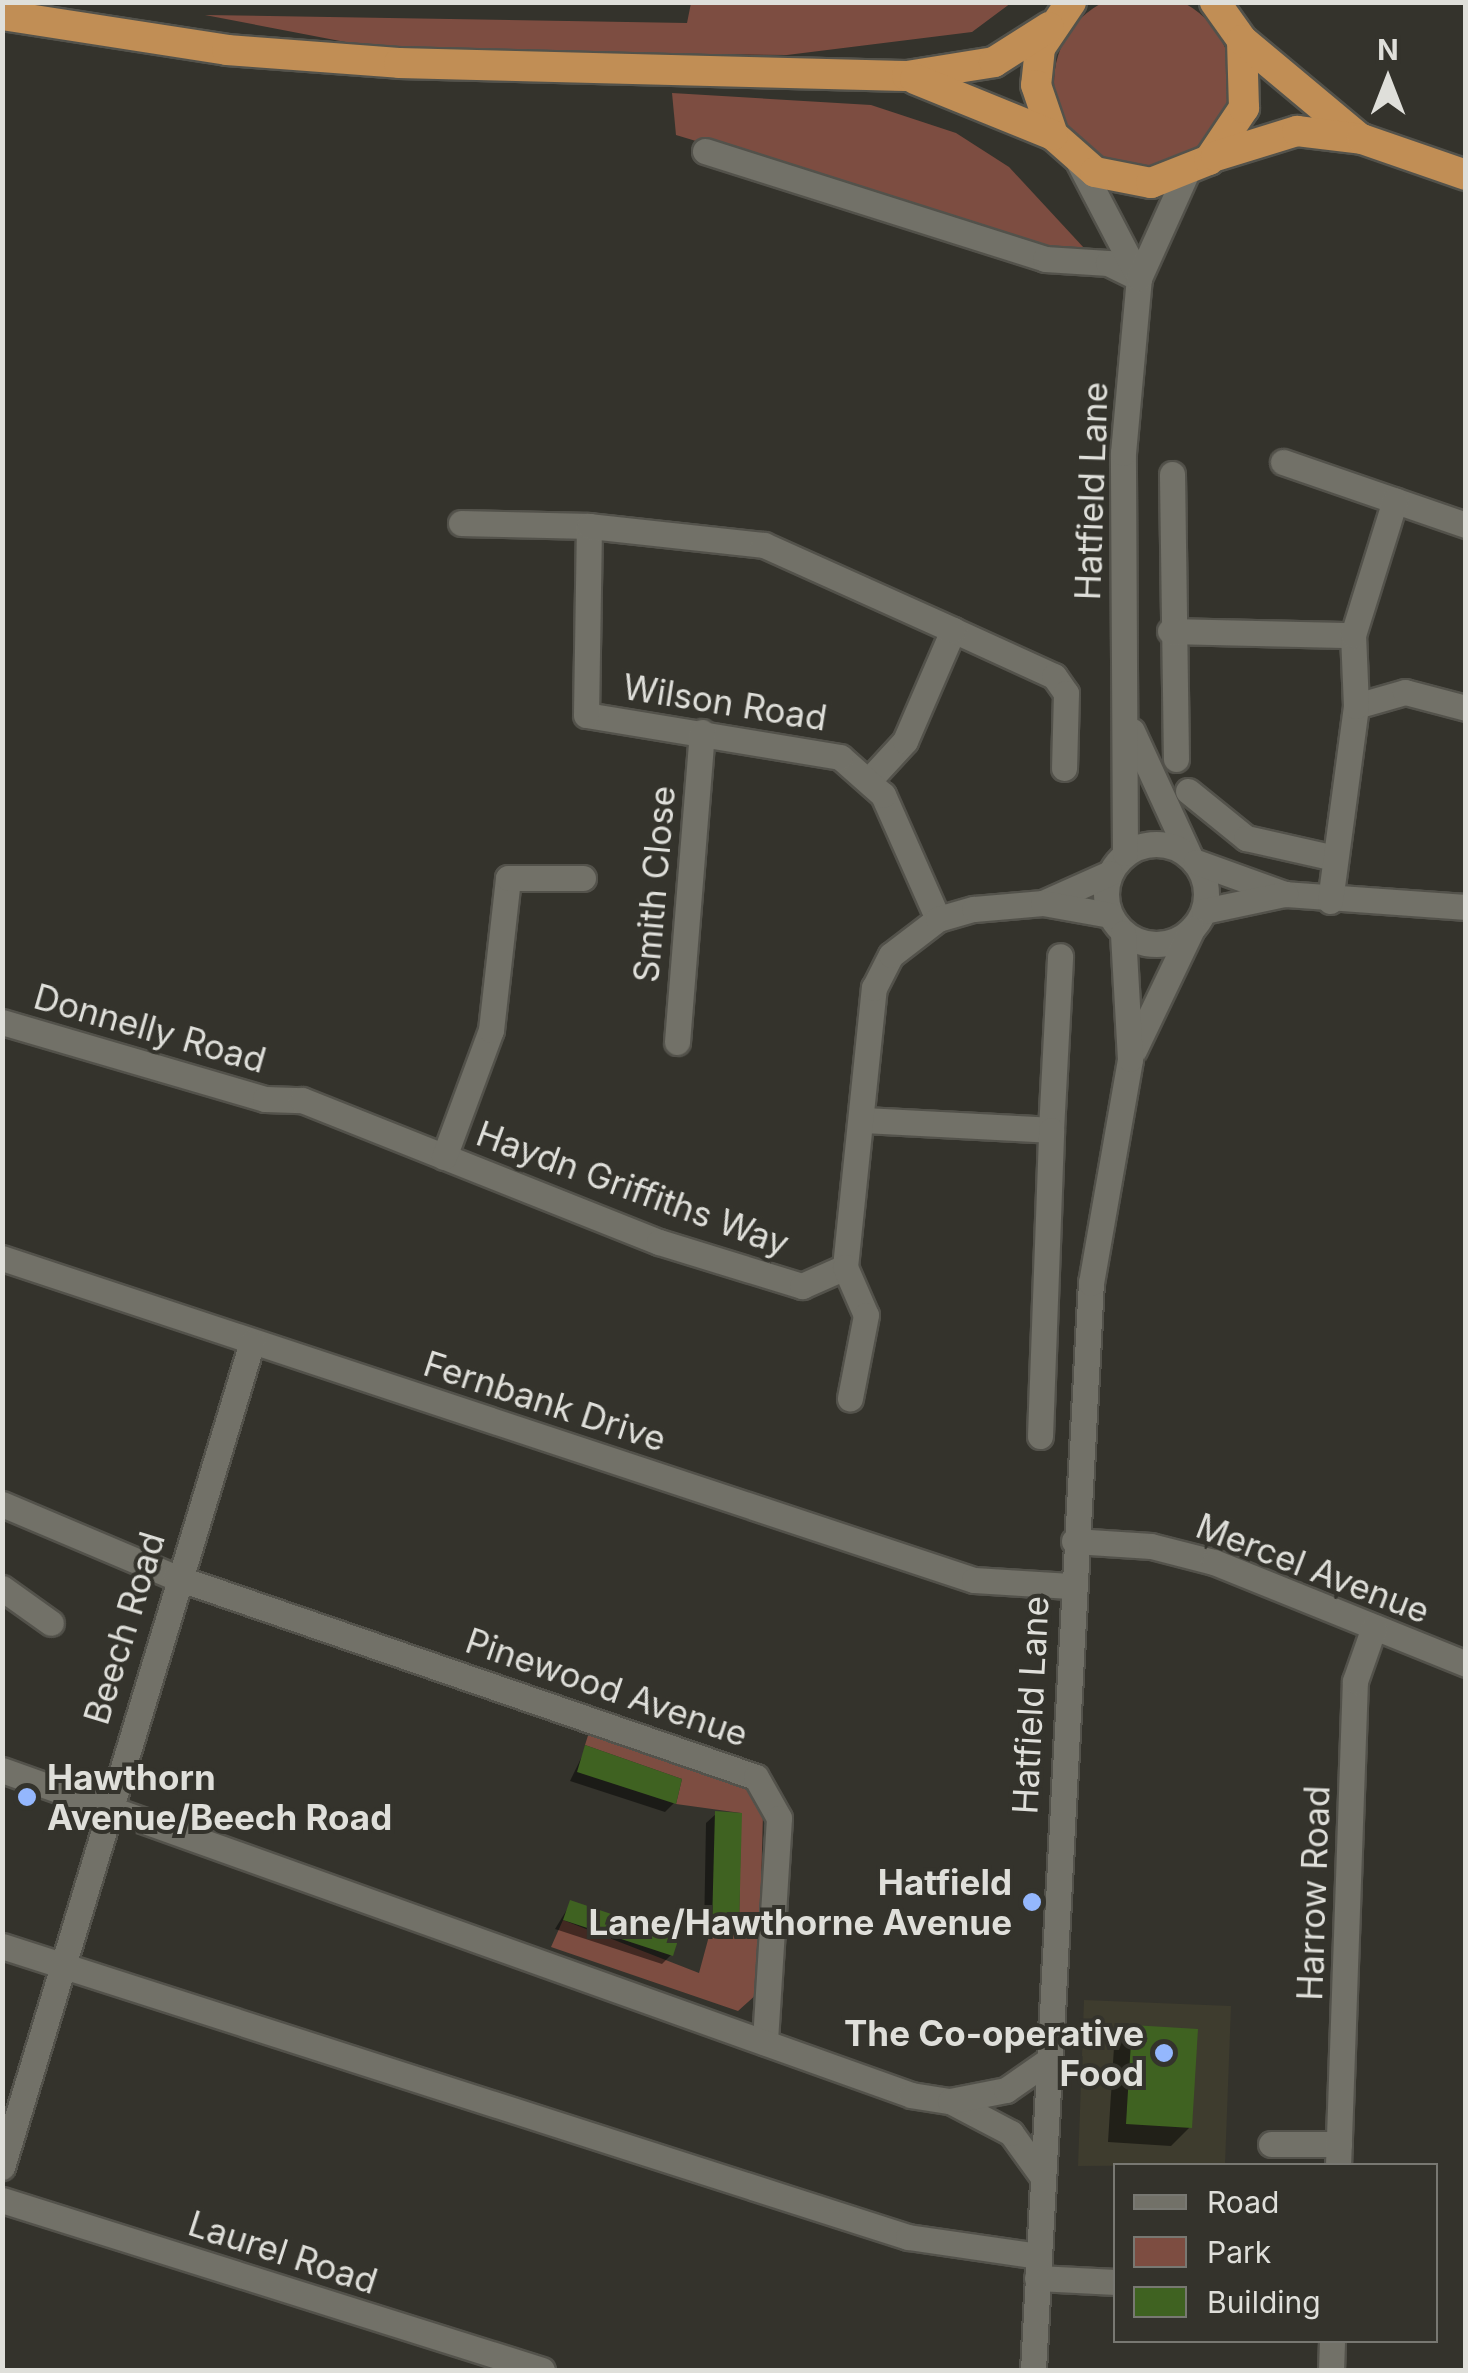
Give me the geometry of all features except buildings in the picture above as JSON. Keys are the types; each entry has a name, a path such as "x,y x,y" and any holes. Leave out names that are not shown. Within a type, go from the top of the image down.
{"highway":[{"path":"2,15 227,50 399,63 908,76 994,62 1049,26 1071,2"},
{"path":"1220,5 1242,40 1362,139"},
{"path":"1049,26 1036,85 1053,135 1076,160 1131,183 1198,167 1238,143 1297,131 1362,139 1466,174"},
{"path":"1198,167 1244,108 1242,40"},
{"path":"908,76 1053,135"}],"street":[{"path":"705,151 1045,259 1108,263 1138,278"},
{"name":"Hatfield Lane","path":"1076,160 1113,214 1138,278"},
{"name":"Hatfield Lane","path":"1118,863 1124,708 1123,453 1138,278 1198,167"},
{"path":"1283,462 1460,523"},
{"path":"1172,474 1168,705 1176,759"},
{"path":"1330,900 1356,706 1353,635 1395,500"},
{"path":"461,523 664,527 764,545 1054,676 1066,693 1064,768"},
{"name":"Wilson Road","path":"590,526 586,715 840,757 870,778"},
{"path":"938,918 870,778 905,741 953,630"},
{"path":"1170,631 1353,635"},
{"path":"1356,706 1404,692 1466,708"},
{"name":"Hatfield Lane","path":"1124,708 1192,858"},
{"name":"Smith Close","path":"677,1042 702,732"},
{"path":"1188,791 1246,838 1335,858"},
{"path":"850,1398 866,1315 845,1267 874,988 892,955 938,918 1043,903 1158,843 1285,894 1330,900 1466,906"},
{"path":"1130,1060 1198,921 1192,858"},
{"path":"1118,863 1116,924 1130,1060"},
{"path":"444,1157 491,1030 508,878 583,878"},
{"path":"1043,903 1116,924 1158,945 1198,921 1285,894"},
{"path":"1040,1436 1060,956"},
{"name":"Donnelly Road","path":"2,1022 280,1100"},
{"name":"Hatfield Lane","path":"1034,2370 1070,1586 1091,1282 1130,1060"},
{"name":"Haydn Griffiths Way","path":"280,1100 444,1157 659,1242 802,1286 845,1267"},
{"path":"862,1120 1051,1130"},
{"name":"Fernbank Drive","path":"2,1258 974,1580 1070,1586"},
{"name":"Beech Road","path":"2,2168 175,1577 252,1342"},
{"name":"Pinewood Avenue","path":"2,1504 175,1577 756,1777 779,1818 765,2043"},
{"name":"Mercel Avenue","path":"1074,1541 1184,1553 1466,1664"},
{"path":"2,1588 51,1623"},
{"name":"Harrow Road","path":"1338,2155 1355,1681 1374,1627"},
{"path":"2,1770 104,1812 765,2043 950,2101 1011,2133 1042,2176"},
{"path":"2,1946 345,2063 908,2237 1113,2281"},
{"path":"950,2101 1006,2090 1048,2060"},
{"path":"1271,2144 1338,2155"},
{"name":"Laurel Road","path":"2,2200 542,2370"},
{"path":"1331,2370 1332,2343"}],"shaded area":[{"path":"1084,2000 1231,2006 1225,2163 1078,2166"}],"green space":[{"path":"1112,-1 1174,-1 1192,8 1217,33 1230,65 1230,99 1217,131 1192,156 1160,169 1126,169 1094,156 1069,131 1056,99 1056,65 1069,33 1094,8"},
{"path":"691,3 1011,3 972,32 787,55 387,50 205,15 687,23"},
{"path":"672,93 871,105 956,133 1009,167 1097,262 676,135"},
{"path":"590,1729 752,1788 763,1814 758,1993 738,2011 551,1947 563,1920 699,1973 712,1925 739,1927 741,1813 676,1804 682,1779 585,1745"}],"place":[{"name":"Hawthorn Avenue/Beech Road","path":"27,1797"},
{"name":"Hatfield Lane/Hawthorne Avenue","path":"1032,1902"},
{"name":"The Co-operative Food","path":"1164,2053"}]}
